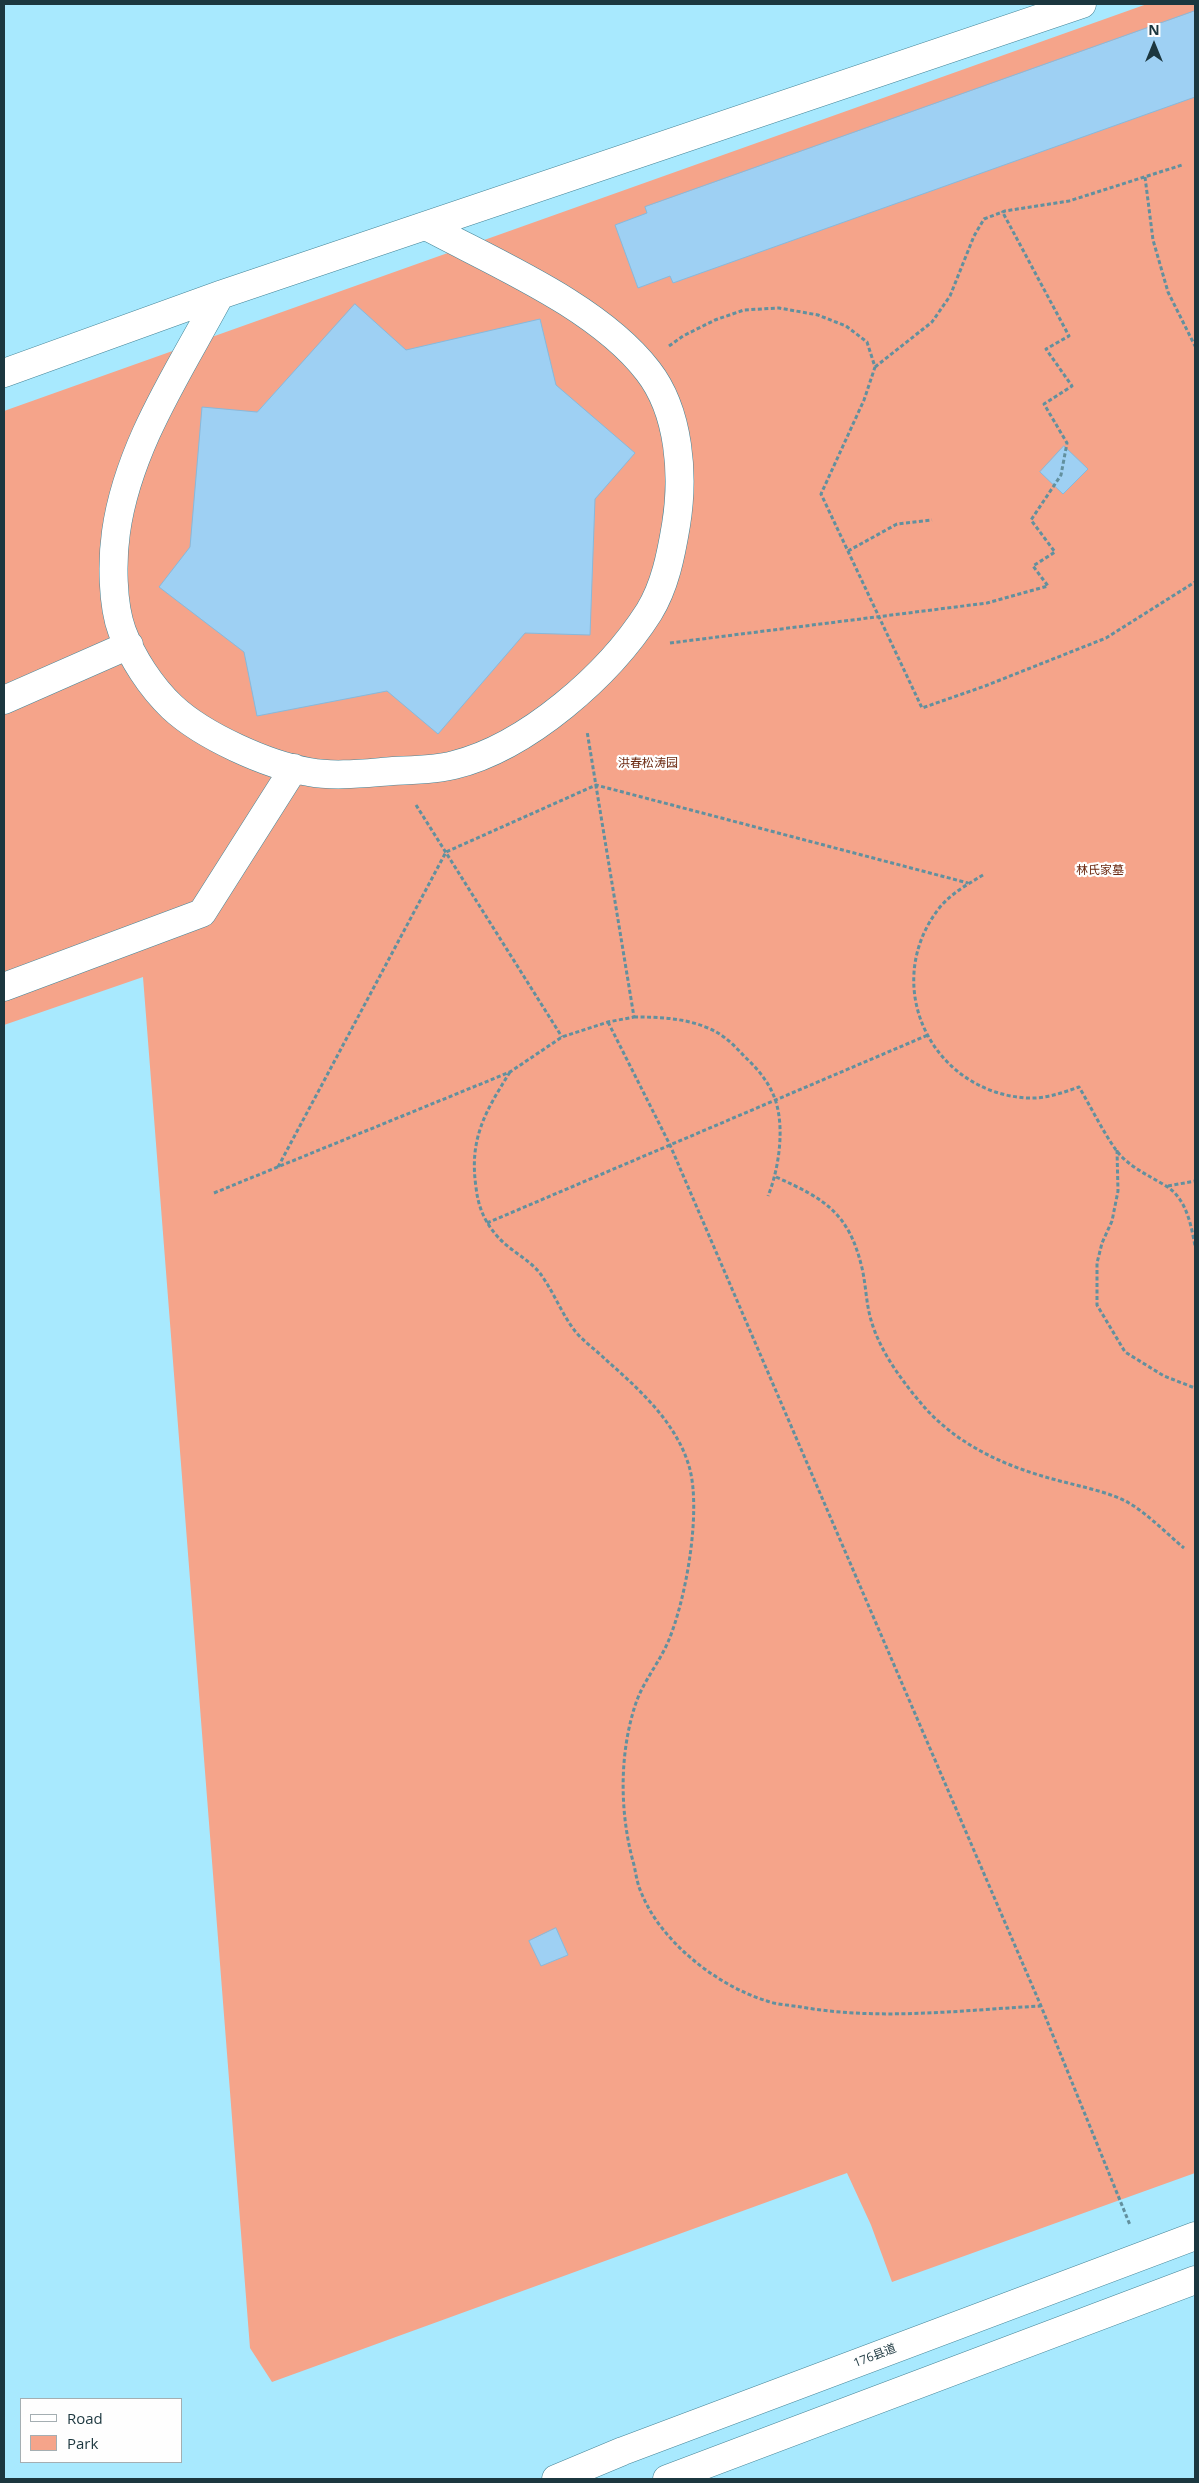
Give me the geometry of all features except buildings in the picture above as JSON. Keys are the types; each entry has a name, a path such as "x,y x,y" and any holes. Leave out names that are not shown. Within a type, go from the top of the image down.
{"street":[{"path":"4,373 220,295 1082,4"},
{"path":"220,295 152,422 127,483 116,532 114,580 121,628 140,668 172,707 211,733 250,754 294,768 310,772 395,771 451,766 478,758 530,732 580,691 620,649 650,611 669,566 678,510 680,464 670,415 651,374 613,333 565,301 426,226"},
{"path":"4,700 129,645"},
{"path":"4,988 202,913 294,768"},
{"name":"176县道","path":"556,2479 623,2451 1195,2236"},
{"path":"667,2479 1195,2280"}],"path":[{"path":"1182,165 1069,201 1002,212 984,219 974,236 950,296 932,322 875,367 864,400 821,494 922,708 985,686 1106,638 1195,582"},
{"path":"1145,177 1152,240 1168,292 1195,346"},
{"path":"620,649 986,603 1048,586 1033,566 1055,552 1031,520 1060,474 1067,443 1044,404 1072,386 1046,349 1069,336 1002,212"},
{"path":"643,366 683,336 715,320 744,310 779,308 818,315 846,326 867,342 875,367"},
{"path":"848,551 897,524 932,520"},
{"path":"580,691 634,1017"},
{"path":"395,771 562,1037"},
{"path":"278,1166 446,852 596,785 968,884"},
{"path":"983,875 968,884 941,906 927,928 917,953 914,979 916,1004 928,1035 938,1052 956,1070 978,1085 1002,1094 1028,1098 1054,1096 1079,1087 1117,1150 1138,1171 1168,1186 1184,1204 1192,1228 1195,1246"},
{"path":"214,1193 510,1072 562,1037 608,1022 634,1017 661,1017 686,1021 710,1029 731,1042 767,1082 775,1100 779,1138 776,1177 768,1196"},
{"path":"608,1022 670,1145 1041,2006 1143,2256"},
{"path":"487,1223 928,1035"},
{"path":"510,1072 487,1109 475,1141 473,1168 478,1204 487,1223 500,1240 537,1270 559,1302 575,1331 614,1367 662,1417 677,1440 689,1466 694,1503 692,1542 685,1584 669,1641 634,1707 626,1742 624,1789 628,1843 641,1893 664,1930 692,1960 728,1983 767,2001 824,2011 890,2014 1041,2006"},
{"path":"1117,1150 1118,1191 1112,1221 1102,1243 1097,1262 1097,1305 1125,1352 1164,1376 1195,1388"},
{"path":"776,1177 814,1194 840,1218 852,1235 862,1268 871,1320 886,1354 926,1408 949,1432 988,1456 1036,1475 1128,1502 1184,1548"},
{"path":"1168,1186 1195,1181"}],"green space":[{"name":"洪春松涛园","path":"1147,4 1195,4 1195,2173 892,2282 871,2225 847,2173 272,2382 250,2348 143,977 4,1025 4,411"}],"park label":[{"name":"林氏家墓","path":"1100,871"}]}
